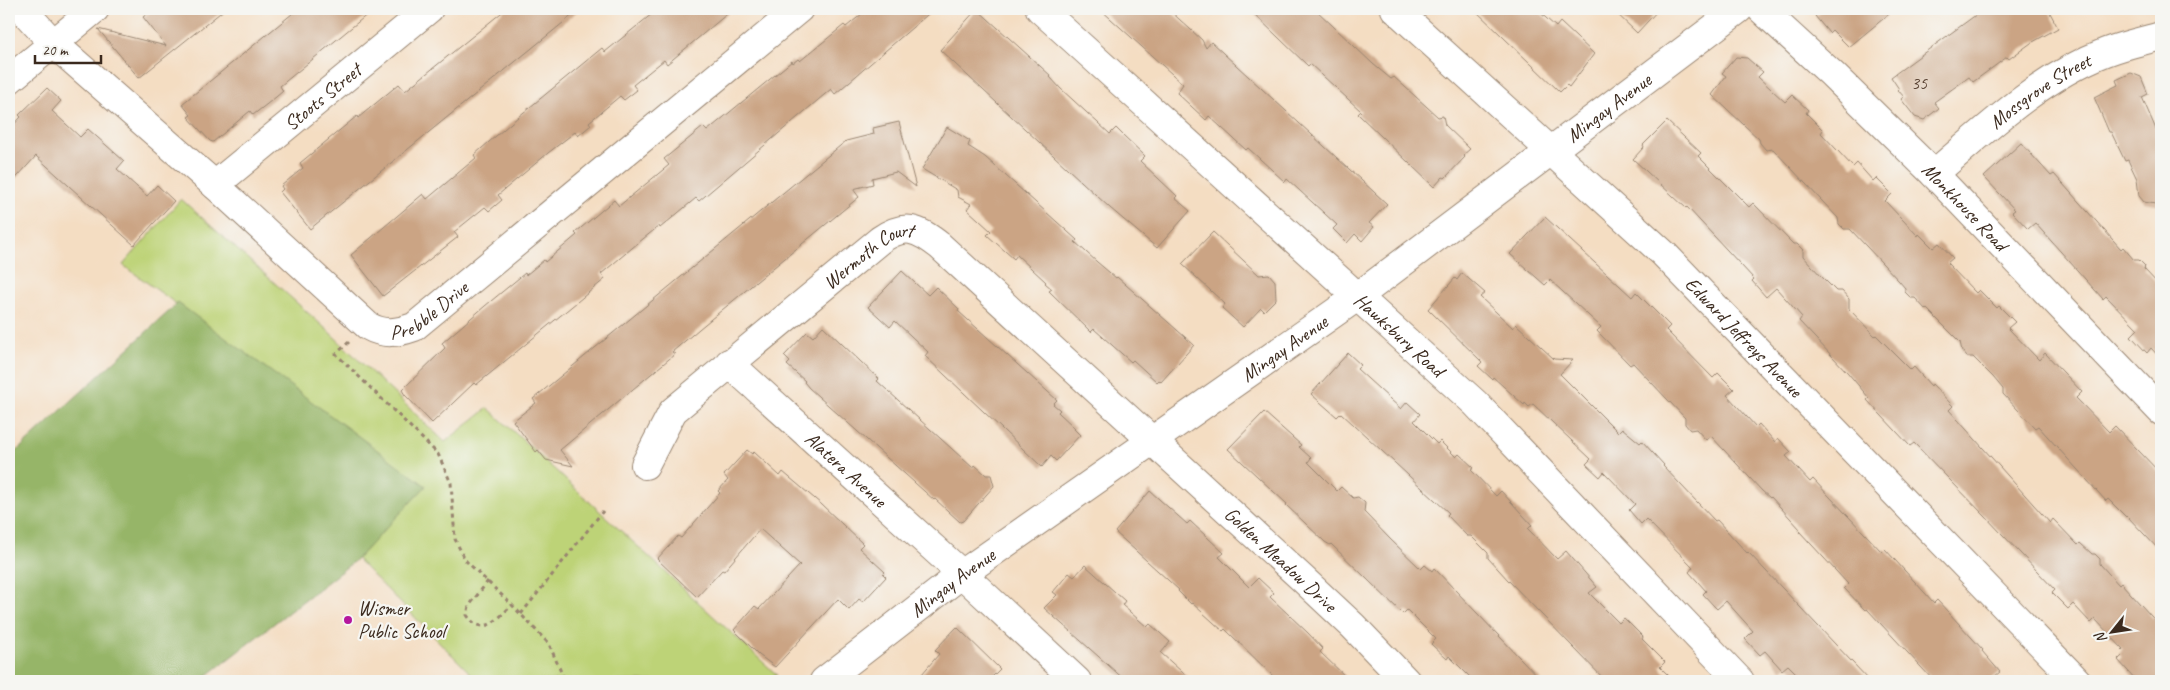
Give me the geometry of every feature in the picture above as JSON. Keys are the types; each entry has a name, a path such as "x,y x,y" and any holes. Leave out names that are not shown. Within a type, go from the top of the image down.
{"street":[{"name":"Prebble Drive","path":"22,9 53,44 215,185 368,326 377,331 387,333 400,332 414,327 799,9"},
{"path":"9,80 95,9"},
{"name":"Stoots Street","path":"215,185 429,9"},
{"name":"Hawksbury Road","path":"1040,9 1475,404 1740,681"},
{"name":"Edward Jeffreys Avenue","path":"1394,9 1664,254 2077,681"},
{"name":"Mingay Avenue","path":"824,681 962,574 1357,297 1739,9"},
{"name":"Monkhouse Road","path":"1761,9 1832,74 1934,174 2161,411"},
{"name":"Mossgrove Street","path":"1934,174 1984,130 2051,81 2077,65 2105,52 2161,36"},
{"name":"Wermoth Court","path":"645,465 673,412 880,240 890,233 902,229 913,230 940,246 1151,441"},
{"name":"Alatera Avenue","path":"729,364 1078,681"},
{"name":"Golden Meadow Drive","path":"1151,441 1353,626 1406,681"}],"path":[{"path":"354,336 336,354 438,454 451,483 455,539 465,560 549,644 565,681"},
{"path":"521,614 603,511"},
{"path":"488,581 469,606 467,615 472,622 480,627 489,626 512,605"}],"green space":[{"path":"181,199 326,329 445,442 488,408 777,675 769,681 478,681 357,559 425,486 123,265"},
{"path":"178,303 426,486 357,559 200,681 9,681 9,458"}],"building":[{"path":"154,9 225,9 139,78 98,29 166,46 143,17"},
{"path":"298,9 374,9 280,86 283,91 276,97 253,115 250,111 213,142 210,141 188,117 191,115 182,104"},
{"path":"506,9 580,9 310,229 280,192 283,189 281,186 303,168 300,163 399,84 405,91"},
{"path":"658,9 733,9 667,64 664,60 633,85 637,90 624,100 620,96 589,122 591,125 578,136 575,132 548,153 498,195 502,200 489,211 485,207 454,232 458,237 383,296 351,255 423,194 427,199 476,158 474,155 518,117 602,48 605,52"},
{"path":"868,9 934,9 835,94 831,89 699,201 696,198 660,228 659,226 638,243 601,274 605,279 476,385 474,383 432,423 405,395 402,390 445,348 442,343 485,306 525,273 526,275 544,260 545,262 577,235 575,233 614,200 619,206 669,165 664,159 703,127 707,131 792,61 793,63 798,59 800,61 844,25 846,27"},
{"path":"977,9 1051,76 1061,89 1110,134 1116,128 1145,156 1140,161 1190,211 1157,248 1110,208 940,50"},
{"path":"1100,9 1168,9 1202,40 1206,48 1211,42 1387,204 1369,223 1374,227 1362,241 1355,234 1347,243 1333,229 1337,225 1287,179 1285,182 1248,148 1246,150 1209,116 1206,120 1177,93 1183,84"},
{"path":"1249,9 1315,9 1373,64 1391,79 1394,77 1438,117 1443,116 1445,125 1470,149 1463,155 1465,157 1434,187 1358,114 1361,111 1310,64 1308,66"},
{"path":"1474,9 1536,9 1556,27 1560,22 1594,54 1569,87 1567,85 1560,92"},
{"path":"1612,9 1659,9 1637,33"},
{"path":"1825,9 1895,9 1849,47 1832,30 1829,33 1815,16"},
{"path":"1984,9 2048,9 2058,28 2031,43 2009,59 2007,57 1973,82 1969,77 1934,102 1939,108 1924,120 1915,117 1901,99 1904,97 1891,77"},
{"path":"1736,57 1747,58 1763,72 1758,77 1785,102 1792,95 1808,110 1806,113 1823,130 1821,133 1853,167 1857,163 1873,181 1876,178 1892,194 1885,201 1918,236 1919,234 1933,248 1939,243 1953,258 1947,263 1976,293 1979,290 2015,322 2008,328 2039,360 2045,353 2082,392 2076,398 2109,432 2115,426 2161,474 2161,552 2127,516 2108,499 2106,501 2038,426 2035,428 2003,394 2003,389 1993,377 1973,357 1967,357 1962,351 1960,342 1915,298 1911,298 1905,292 1905,288 1899,281 1850,229 1844,229 1839,224 1838,218 1773,149 1766,150 1759,139 1712,95 1726,76 1722,73"},
{"path":"2131,73 2141,77 2148,94 2142,97 2161,141 2161,205 2144,202 2139,196 2137,179 2128,160 2125,161 2111,132 2109,132 2094,97 2118,85 2116,80"},
{"path":"47,88 61,101 52,111 80,137 88,129 124,161 117,169 147,196 157,185 174,201 134,245 36,156 9,186 9,130 21,117 19,115"},
{"path":"1667,121 1701,153 1698,156 1749,207 1753,203 1793,244 1797,244 1803,250 1803,256 1821,276 1836,291 1842,291 1849,299 1849,309 1911,370 1914,367 1953,406 1949,410 2050,523 2053,519 2078,545 2080,543 2092,554 2095,554 2100,559 2100,564 2119,585 2121,583 2161,627 2161,681 2137,681 2118,660 2122,656 2119,653 2123,649 2095,619 2091,623 2073,604 2068,609 2052,593 2055,590 1985,516 1914,443 1910,446 1867,400 1869,398 1848,373 1799,321 1802,317 1776,288 1766,297 1752,281 1754,279 1687,207 1633,159 1644,147 1643,145"},
{"path":"899,122 916,187 896,172 872,178 873,184 853,189 859,197 699,329 672,352 675,354 560,450 573,466 546,460 538,450 536,452 513,421 536,403 533,399 846,141 874,134 873,128"},
{"path":"947,127 970,141 968,146 985,157 1077,240 1075,242 1097,262 1117,277 1194,345 1161,382 1159,380 1157,382 1133,360 1131,362 1094,329 1091,332 1049,291 1052,289 1046,282 1017,255 1014,259 987,235 991,231 967,209 971,204 958,197 957,190 922,169"},
{"path":"2021,143 2051,176 2054,174 2121,249 2123,247 2134,260 2139,260 2145,266 2144,269 2161,287 2161,359 2151,348 2147,353 2131,336 2138,329 2106,296 2103,299 2035,223 2028,229 2012,212 2015,210 1984,177"},
{"path":"1545,217 1632,297 1636,292 1670,326 1666,330 1713,378 1718,373 1734,389 1727,395 1756,427 1759,424 1775,442 1778,438 1791,452 1786,456 1810,482 1813,479 1882,552 1885,549 1934,603 1937,600 1983,650 2000,672 1989,681 1934,681 1867,609 1865,610 1844,588 1848,584 1799,531 1800,529 1711,436 1706,440 1696,429 1690,430 1685,424 1685,418 1633,363 1630,365 1597,331 1601,327 1550,280 1545,285 1510,254"},
{"path":"1213,232 1259,275 1269,274 1275,281 1276,299 1264,311 1261,308 1243,327 1222,308 1225,304 1182,264"},
{"path":"902,271 928,295 936,287 959,309 958,311 1057,400 1053,404 1060,410 1058,412 1080,435 1056,461 1051,456 1042,467 925,356 928,352 895,321 890,327 868,307"},
{"path":"1462,273 1485,293 1480,297 1513,328 1516,324 1554,359 1573,360 1560,374 1618,432 1622,428 1640,443 1642,441 1715,521 1717,520 1748,552 1870,681 1804,681 1788,665 1782,670 1765,651 1760,655 1745,639 1753,631 1726,601 1717,609 1714,606 1703,594 1706,591 1689,572 1693,567 1646,519 1641,524 1629,510 1635,504 1604,472 1600,477 1586,464 1591,459 1533,404 1529,407 1525,403 1524,405 1478,366 1482,362 1428,309 1455,278 1457,280"},
{"path":"823,326 879,379 877,381 973,468 975,465 986,475 991,475 994,486 963,521 960,522 934,500 809,388 805,381 787,365 790,362 784,356 807,332 813,337"},
{"path":"1348,353 1361,365 1357,369 1401,409 1407,402 1420,414 1414,421 1437,444 1440,441 1456,457 1459,454 1474,468 1471,470 1496,496 1501,491 1532,525 1528,529 1557,559 1566,551 1597,587 1589,593 1619,623 1624,618 1643,637 1642,639 1665,662 1660,667 1674,681 1606,681 1508,580 1488,558 1488,553 1471,536 1467,536 1447,515 1449,513 1341,413 1337,417 1311,394"},
{"path":"1264,412 1301,445 1299,447 1311,458 1308,462 1337,491 1341,487 1353,498 1358,497 1365,503 1364,512 1421,569 1425,565 1432,571 1434,568 1542,681 1474,681 1449,656 1447,659 1431,644 1436,639 1407,610 1403,614 1331,544 1325,542 1228,449"},
{"path":"747,450 752,454 754,452 780,476 783,472 821,504 863,544 859,548 885,572 883,574 886,577 863,602 859,599 849,610 838,599 775,667 759,655 734,630 755,606 759,609 800,565 760,529 724,571 722,570 697,597 657,559 678,536 681,538 720,493 718,491 728,480 724,475"},
{"path":"1150,491 1187,524 1190,521 1224,553 1219,557 1249,587 1258,578 1274,593 1270,597 1308,633 1323,649 1320,652 1350,681 1278,681 1225,629 1223,631 1191,604 1179,590 1115,532"},
{"path":"1085,565 1125,601 1122,605 1147,627 1150,624 1170,642 1161,653 1192,681 1126,681 1044,608 1057,595 1053,592 1069,573 1074,577"},
{"path":"957,627 1000,669 988,681 916,681 939,654 935,650"}],"place":[{"name":"Wismer Public School","path":"348,620"}]}
